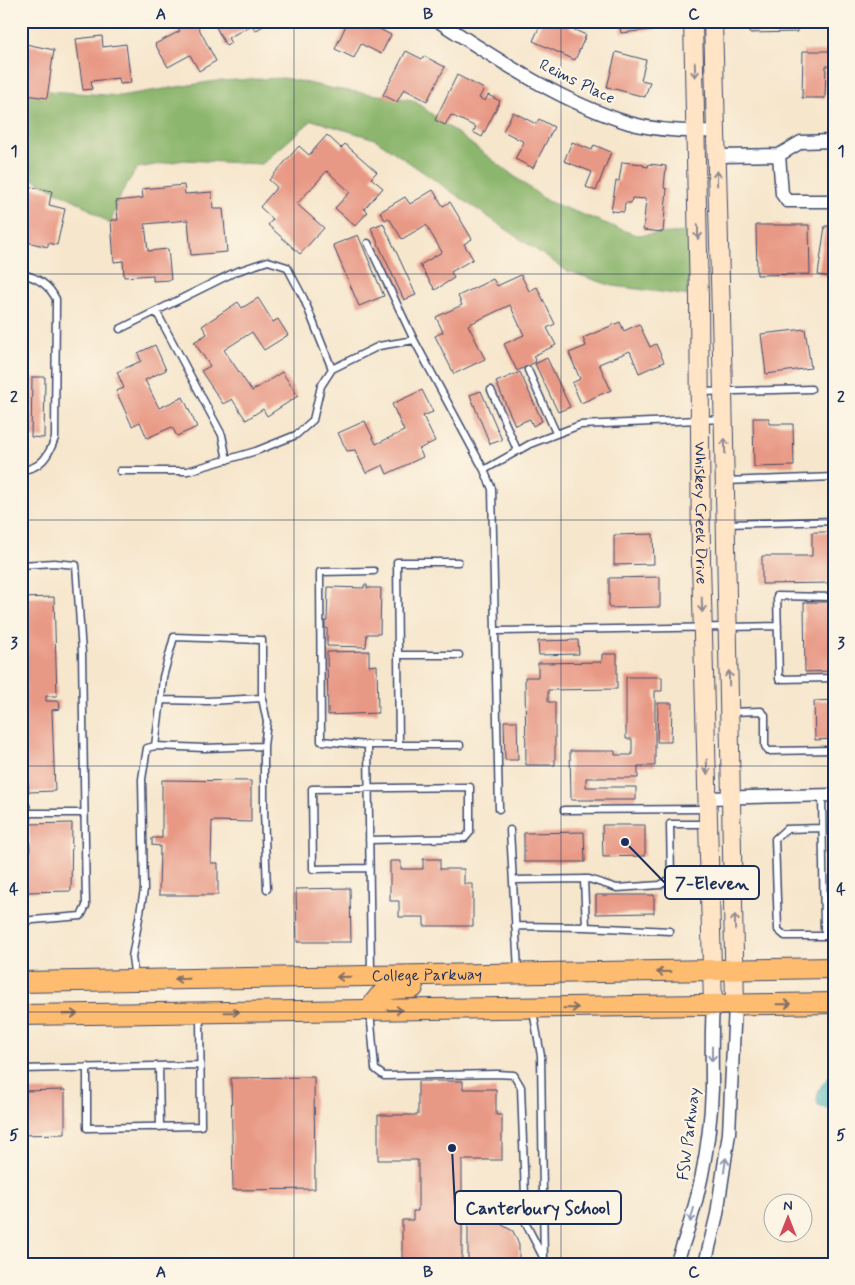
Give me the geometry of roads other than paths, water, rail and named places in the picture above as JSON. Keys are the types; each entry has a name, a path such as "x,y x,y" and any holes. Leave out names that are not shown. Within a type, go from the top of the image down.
{"main road":[{"name":"College Parkway","path":"21,982 834,968"},
{"path":"370,1010 377,996 392,988 462,987 496,975"},
{"name":"College Parkway","path":"21,1015 834,1003"}],"street":[{"name":"Reims Place","path":"438,21 504,63 595,110 647,127 716,132"},
{"name":"Whiskey Creek Drive","path":"693,21 703,628 713,1005"},
{"name":"Whiskey Creek Drive","path":"712,21 724,419 736,971 735,1005"},
{"path":"830,21 834,22"},
{"path":"716,156 779,155 801,142 834,141"},
{"path":"779,155 782,194 787,200 834,202"},
{"path":"708,810 732,797 828,795"},
{"name":"FSW Parkway","path":"676,1264 698,1192 706,1148 712,1091 713,1005"},
{"path":"705,1264 717,1214 730,1133 735,1005"}],"lane":[{"path":"368,244 414,340 484,470 492,489 499,809"},
{"path":"120,329 235,272 268,261 287,267 304,299 332,369"},
{"path":"21,274 42,282 51,289 56,299 55,438 51,451 42,462 31,470 21,470"},
{"path":"156,311 222,435 227,460"},
{"path":"120,471 188,471 227,460 296,435 313,420 321,386 332,369 379,346 414,340"},
{"path":"528,370 556,434"},
{"path":"700,392 811,389"},
{"path":"491,390 517,450"},
{"path":"484,470 517,450 580,425 724,419"},
{"path":"725,481 834,477"},
{"path":"726,524 834,521"},
{"path":"21,565 54,562 76,565 82,653 86,906 81,916 21,921"},
{"path":"399,745 397,562 458,562"},
{"path":"374,571 320,572 321,742 368,745 460,745"},
{"path":"834,596 777,596 779,679 834,678"},
{"path":"494,631 778,626"},
{"path":"155,746 162,677 174,637 262,640 262,698 267,722 264,746 267,889"},
{"path":"398,655 459,655"},
{"path":"161,700 208,701 262,698"},
{"path":"730,712 761,711 765,715 765,746 768,751 834,750"},
{"path":"368,745 371,976"},
{"path":"135,980 132,957 144,890 142,779 147,748 155,746 205,748 264,746"},
{"path":"369,840 465,838 470,832 470,787 312,789 313,869 369,868"},
{"path":"828,795 822,828 824,929 831,935"},
{"path":"21,796 28,813 28,822 21,833"},
{"path":"564,810 708,810"},
{"path":"513,880 584,879 617,888 660,885 671,878 670,824 708,810"},
{"path":"28,813 84,813"},
{"path":"822,828 786,829 775,839 778,930 785,936 831,935"},
{"path":"510,830 518,974"},
{"path":"584,879 586,927"},
{"path":"516,926 670,931"},
{"path":"533,1008 541,1056 544,1261"},
{"path":"370,1010 375,1069 384,1076 514,1075 521,1087 526,1224 544,1261"},
{"path":"87,1067 87,1128 201,1126 200,1012"},
{"path":"21,1069 200,1065"},
{"path":"159,1066 160,1127"}],"water":[{"path":"834,1071 834,1111 818,1106 817,1096 821,1087"}],"place":[{"name":"7-Eleven","path":"625,842"},
{"name":"Canterbury School","path":"452,1148"}]}
